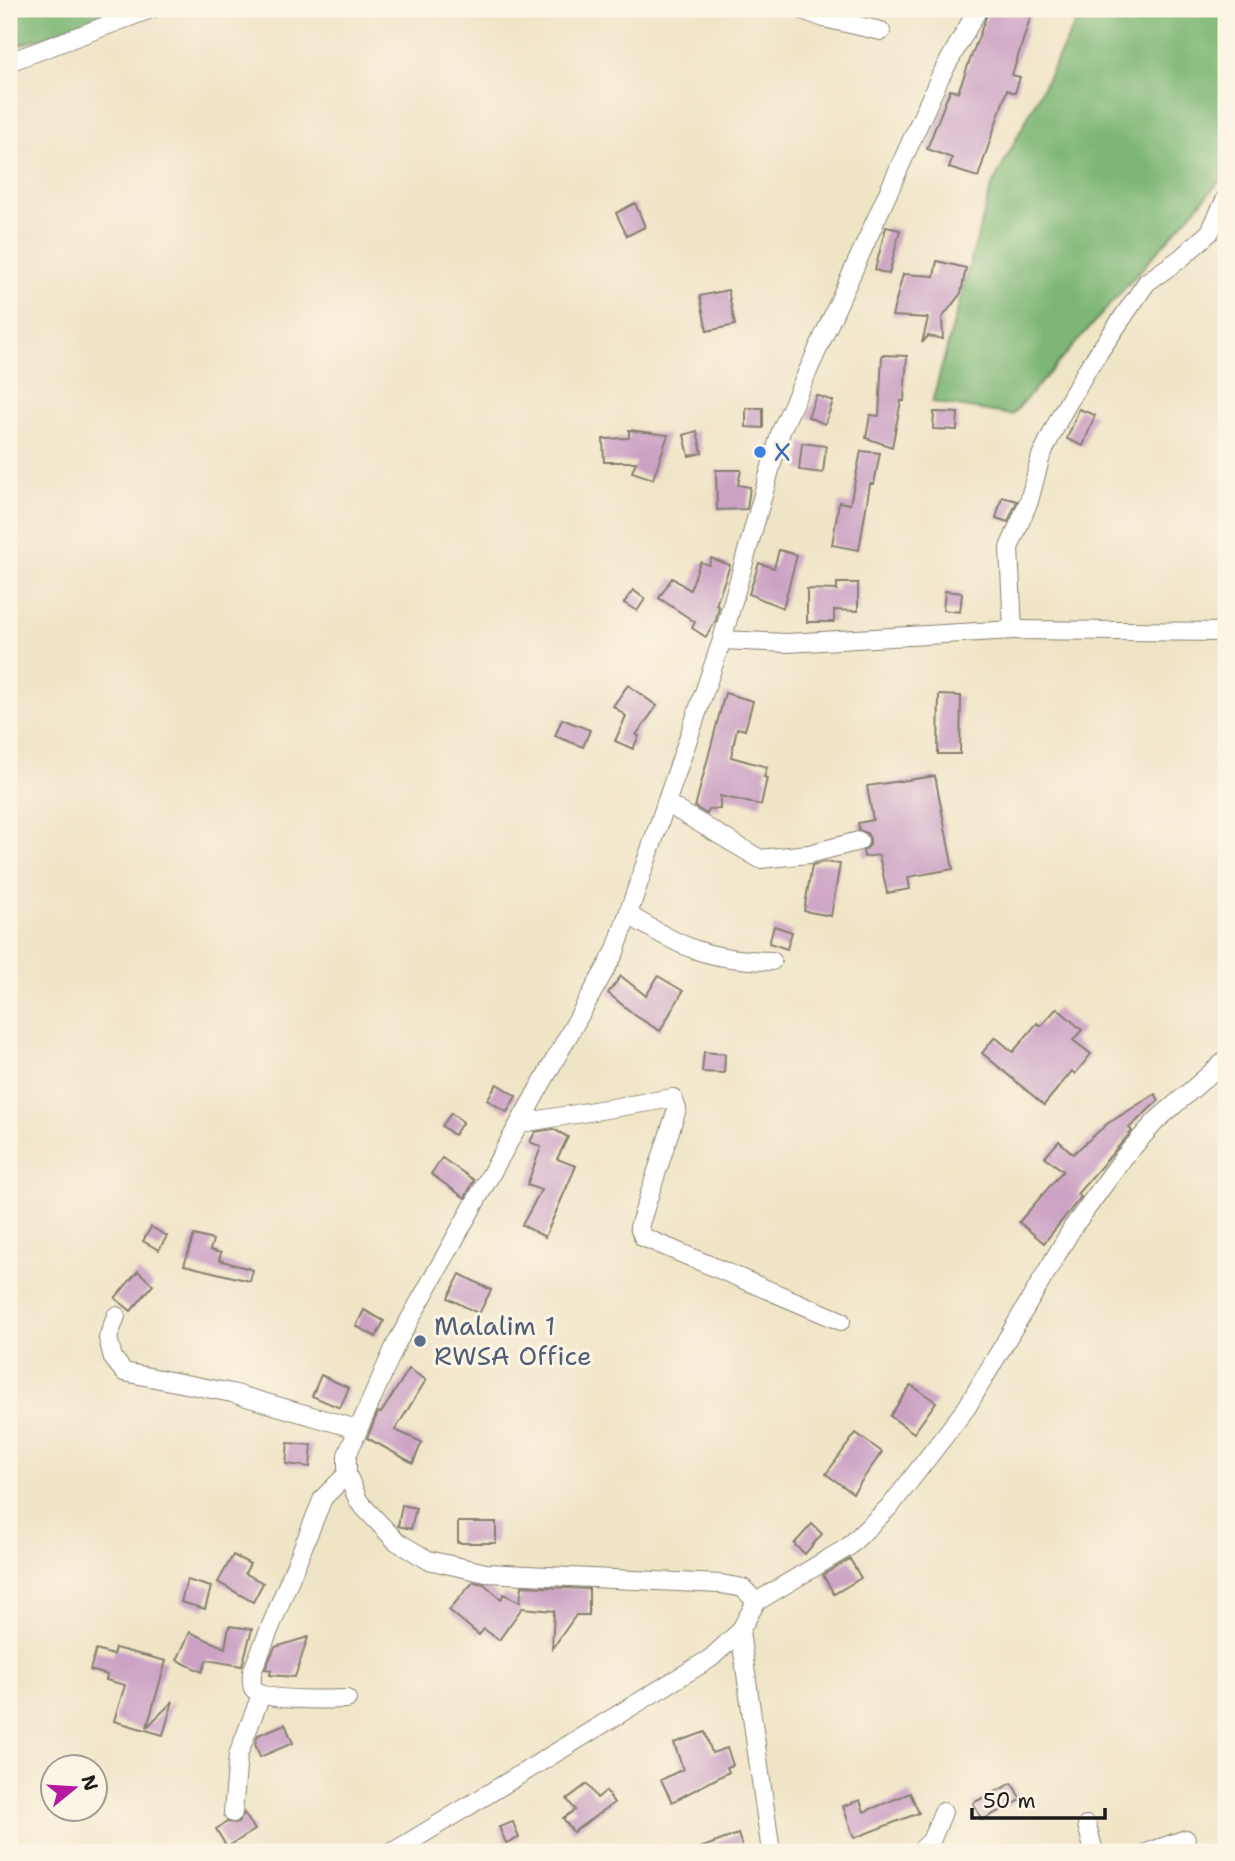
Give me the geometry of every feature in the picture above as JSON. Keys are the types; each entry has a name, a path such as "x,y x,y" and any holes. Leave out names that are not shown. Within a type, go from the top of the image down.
{"street":[{"path":"9,62 151,9"},
{"path":"800,9 824,18 881,31"},
{"path":"757,1602 743,1588 721,1584 486,1573 428,1560 396,1541 359,1502 347,1474 347,1455 396,1344 615,952 722,640 781,431 940,77 978,9"},
{"path":"1013,630 1009,548 1029,500 1041,456 1061,415 1088,368 1147,282 1180,259 1210,232 1226,198"},
{"path":"722,640 787,643 1013,630 1226,632"},
{"path":"666,803 760,859 809,854 859,841"},
{"path":"629,915 675,943 698,953 729,959 772,961"},
{"path":"393,1852 711,1658 740,1631 757,1602 848,1547 892,1504 967,1407 1073,1227 1124,1157 1156,1121 1226,1060"},
{"path":"521,1123 673,1098 677,1110 639,1227 643,1237 841,1321"},
{"path":"116,1316 108,1338 113,1358 124,1372 243,1396 358,1429"},
{"path":"347,1474 323,1497 252,1672 254,1690 261,1695 347,1699"},
{"path":"740,1631 771,1852"},
{"path":"233,1813 238,1755 261,1695"},
{"path":"919,1852 931,1841 943,1812"},
{"path":"1087,1825 1094,1852"},
{"path":"1149,1852 1186,1839"}],"green space":[{"path":"9,9 135,9 9,48"},
{"path":"1083,9 1226,9 1226,174 1012,415 932,402 991,188"}],"building":[{"path":"989,9 1033,9 1012,75 1020,77 1015,93 1007,90 978,177 949,168 952,158 927,149 950,90 958,92"},
{"path":"635,203 645,227 627,236 616,213"},
{"path":"886,227 900,230 889,274 875,270"},
{"path":"937,261 966,268 961,293 942,318 943,339 928,336 922,343 928,318 892,316 903,274 934,276"},
{"path":"728,290 735,325 707,331 700,296"},
{"path":"882,355 907,356 904,401 901,401 892,447 866,438 870,415 879,416"},
{"path":"816,395 833,401 825,424 808,417"},
{"path":"746,408 763,408 763,428 746,427"},
{"path":"1079,409 1095,415 1083,446 1067,439"},
{"path":"934,412 958,413 957,430 933,429"},
{"path":"629,430 668,435 653,479 632,472 636,462 604,462 603,439 629,438"},
{"path":"697,431 702,453 689,456 684,435"},
{"path":"802,443 826,446 823,473 799,470"},
{"path":"861,451 880,453 874,484 870,484 859,550 832,545 839,502 850,504"},
{"path":"716,470 741,470 738,485 750,487 747,509 717,510"},
{"path":"1002,497 1017,501 1008,522 996,518"},
{"path":"779,550 797,555 783,608 749,594 759,563 774,568"},
{"path":"711,558 730,565 716,605 719,607 716,620 706,637 692,628 695,622 659,598 672,578 690,590 700,562 709,565"},
{"path":"837,583 858,583 858,611 834,610 834,622 807,622 807,589 837,590"},
{"path":"633,590 645,599 637,611 624,603"},
{"path":"945,591 962,593 960,612 943,610"},
{"path":"628,685 657,706 636,735 639,736 633,749 615,741 626,716 613,706"},
{"path":"725,693 753,701 745,730 737,728 731,757 767,767 764,777 767,778 761,805 720,796 720,809 709,809 707,814 695,807"},
{"path":"939,695 961,696 960,754 938,754"},
{"path":"562,719 590,730 583,747 555,736"},
{"path":"935,776 953,869 908,877 910,889 887,893 879,855 864,857 863,851 870,845 870,839 867,833 859,830 858,823 873,820 867,786"},
{"path":"825,862 840,864 831,916 804,911 812,865"},
{"path":"774,926 792,932 787,949 769,943"},
{"path":"621,976 646,996 658,976 683,991 660,1031 608,993"},
{"path":"1057,1008 1082,1030 1073,1040 1091,1054 1075,1074 1072,1071 1044,1105 982,1053 995,1037 1013,1052 1037,1023 1041,1026"},
{"path":"704,1052 725,1054 724,1073 702,1072"},
{"path":"497,1084 516,1096 507,1112 487,1100"},
{"path":"1155,1094 1159,1100 1129,1128 1132,1131 1077,1194 1081,1197 1044,1243 1019,1222 1063,1171 1045,1157 1059,1141 1073,1154 1107,1124"},
{"path":"451,1113 463,1122 454,1135 442,1126"},
{"path":"553,1129 568,1137 557,1159 576,1166 545,1237 522,1225 541,1190 527,1185 541,1147 530,1142 535,1132"},
{"path":"442,1158 474,1180 465,1198 431,1174"},
{"path":"151,1227 167,1236 159,1250 143,1241"},
{"path":"194,1235 213,1240 210,1250 221,1253 219,1260 253,1270 250,1281 184,1265"},
{"path":"138,1271 153,1285 131,1311 115,1298"},
{"path":"460,1274 491,1290 479,1314 448,1298"},
{"path":"364,1310 384,1321 376,1337 356,1326"},
{"path":"409,1369 426,1380 395,1430 422,1442 413,1463 367,1438 378,1412 381,1413"},
{"path":"321,1375 349,1388 340,1408 312,1396"},
{"path":"911,1385 936,1402 914,1433 890,1416"},
{"path":"856,1433 882,1452 853,1493 826,1474"},
{"path":"288,1443 312,1445 310,1467 286,1464"},
{"path":"402,1505 416,1508 411,1529 398,1526"},
{"path":"458,1522 496,1522 496,1543 458,1543"},
{"path":"812,1524 822,1534 805,1554 794,1544"},
{"path":"233,1555 250,1564 245,1573 263,1583 253,1602 218,1582"},
{"path":"850,1559 861,1578 834,1594 823,1575"},
{"path":"187,1580 211,1587 205,1609 181,1602"},
{"path":"473,1582 484,1584 501,1599 504,1594 520,1602 522,1586 589,1589 589,1615 576,1615 552,1649 554,1611 522,1608 499,1640 484,1629 479,1635 449,1610"},
{"path":"229,1626 252,1629 242,1666 207,1660 202,1672 177,1660 190,1632 225,1648"},
{"path":"308,1637 295,1677 270,1675 271,1670 265,1669 275,1647"},
{"path":"115,1648 166,1661 147,1727 173,1701 163,1735 114,1721 125,1685 106,1680 107,1675 90,1670 96,1650 113,1655"},
{"path":"285,1724 293,1743 260,1757 255,1744 258,1735"},
{"path":"705,1732 712,1753 727,1748 733,1765 727,1767 729,1772 672,1802 661,1780 683,1769 674,1743"},
{"path":"1012,1783 1021,1800 982,1820 973,1803"},
{"path":"587,1784 597,1798 606,1791 614,1803 573,1832 563,1818 575,1810 567,1799"},
{"path":"910,1793 919,1813 854,1838 843,1806 860,1800 864,1812"},
{"path":"244,1813 255,1830 227,1847 216,1829 227,1822 238,1823"},
{"path":"513,1822 519,1838 506,1843 499,1827"},
{"path":"738,1834 744,1852 692,1852 692,1851"}],"place":[{"name":"X","path":"760,452"},
{"name":"Malalim 1 RWSA Office","path":"420,1341"}]}
